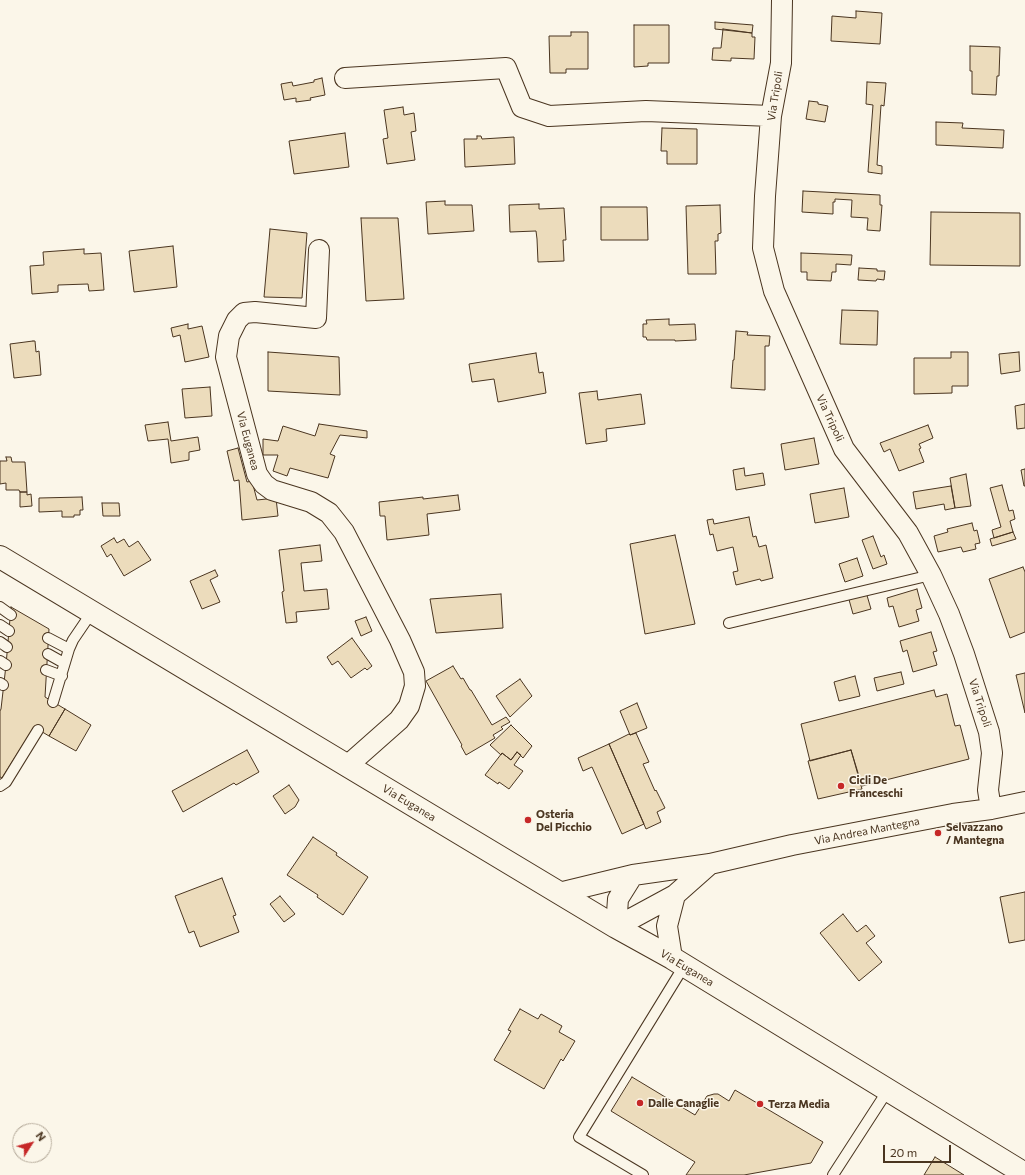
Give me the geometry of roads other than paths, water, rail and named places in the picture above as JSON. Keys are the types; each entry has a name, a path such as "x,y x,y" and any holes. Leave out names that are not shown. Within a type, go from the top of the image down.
{"street":[{"name":"Via Tripoli","path":"782,0 781,63 771,116 763,248 774,291 844,449 908,533 931,575 949,614 964,654 989,732 992,753 988,790 991,809"},
{"path":"345,78 506,68 522,107 549,116 646,110 771,116"},
{"name":"Via Euganea","path":"319,250 316,318 256,312 244,313 237,320 229,336 226,357 257,474 264,484 272,490 311,502 329,513 344,532 400,640 414,672 415,686 409,706 399,720 348,766"},
{"name":"Via Euganea","path":"0,557 559,893 678,962 1025,1174"},
{"name":"Via Andrea Mantegna","path":"559,893 633,875 710,864 792,845 953,814 991,809 1025,802"},
{"name":"Via Andrea Mantegna","path":"616,927 674,895 710,864"},
{"path":"616,927 618,899 633,875"},
{"path":"674,895 667,926 678,962"}],"lane":[{"path":"729,623 931,575"},
{"path":"0,607 11,615"},
{"path":"46,689 55,697 69,649 73,640 92,612"},
{"path":"0,625 9,631"},
{"path":"48,638 69,649"},
{"path":"48,654 64,663"},
{"path":"46,670 62,676"},
{"path":"0,786 6,782 14,764 28,741 38,730"},
{"path":"644,1175 579,1137 678,962"},
{"path":"833,1175 888,1090"}],"place":[{"name":"Cicli De Franceschi","path":"841,786"},
{"name":"Osteria Del Picchio","path":"528,820"},
{"name":"Selvazzano / Mantegna","path":"938,833"},
{"name":"Dalle Canaglie","path":"640,1103"},
{"name":"Terza Media","path":"760,1104"}]}
